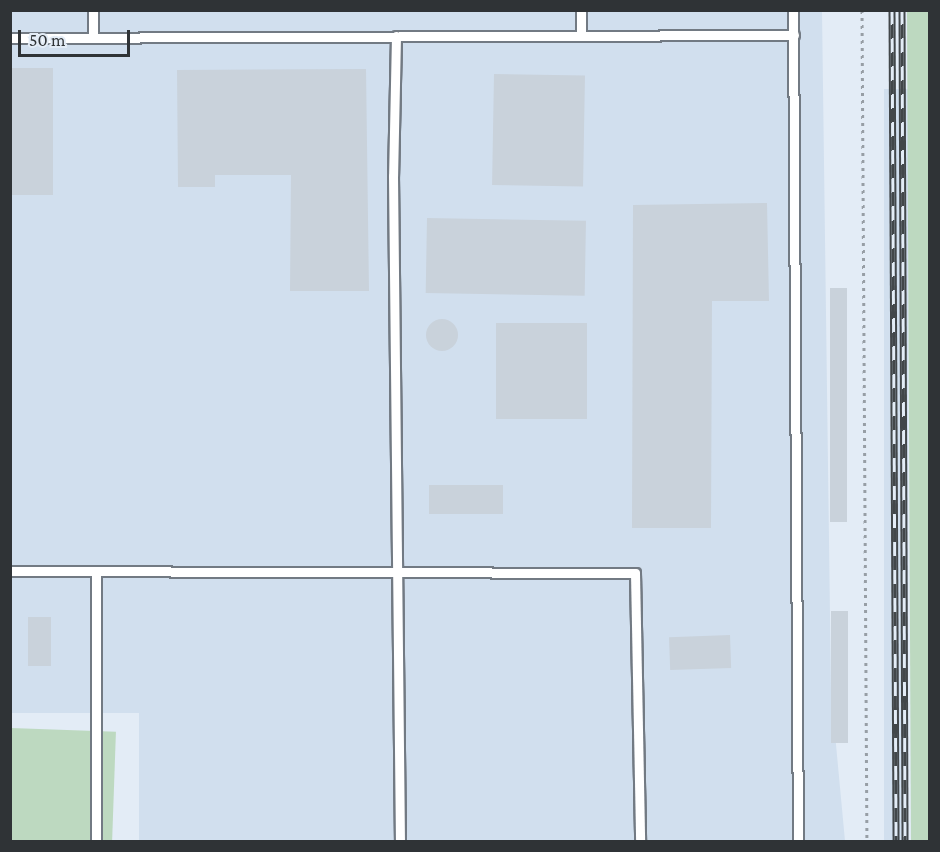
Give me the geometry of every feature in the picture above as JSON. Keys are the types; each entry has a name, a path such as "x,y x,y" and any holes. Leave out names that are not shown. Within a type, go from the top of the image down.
{"lane":[{"path":"93,10 93,38"},
{"path":"581,10 581,35"},
{"path":"794,10 798,842"},
{"path":"10,38 794,35"},
{"path":"396,36 393,176 400,842"},
{"path":"10,572 635,573 640,842"},
{"path":"96,572 96,842"}],"path":[{"path":"862,10 867,842"}],"shaded area":[{"path":"11,11 822,11 831,691 845,841 139,841 139,713 11,713"},
{"path":"884,89 908,89 908,841 884,841"}],"green space":[{"path":"907,11 928,11 929,842 911,841"},
{"path":"11,728 116,732 112,842 10,842"}],"building":[{"path":"10,68 53,68 53,195 10,195"},
{"path":"366,69 369,291 290,291 291,175 215,175 215,187 178,187 177,70"},
{"path":"494,74 585,76 583,187 492,185"},
{"path":"767,203 769,301 712,301 711,528 632,528 633,205"},
{"path":"427,218 586,221 585,296 426,293"},
{"path":"830,288 847,288 847,522 830,522"},
{"path":"442,319 454,323 458,335 454,347 442,351 430,347 426,335 430,323"},
{"path":"496,323 587,323 587,419 496,419"},
{"path":"429,485 503,485 503,514 429,514"},
{"path":"831,611 848,611 848,743 831,743"},
{"path":"28,617 51,617 51,666 28,666"},
{"path":"730,635 731,668 670,670 669,637"}],"railway":[{"path":"892,10 896,842"},
{"path":"902,10 905,842"}]}
